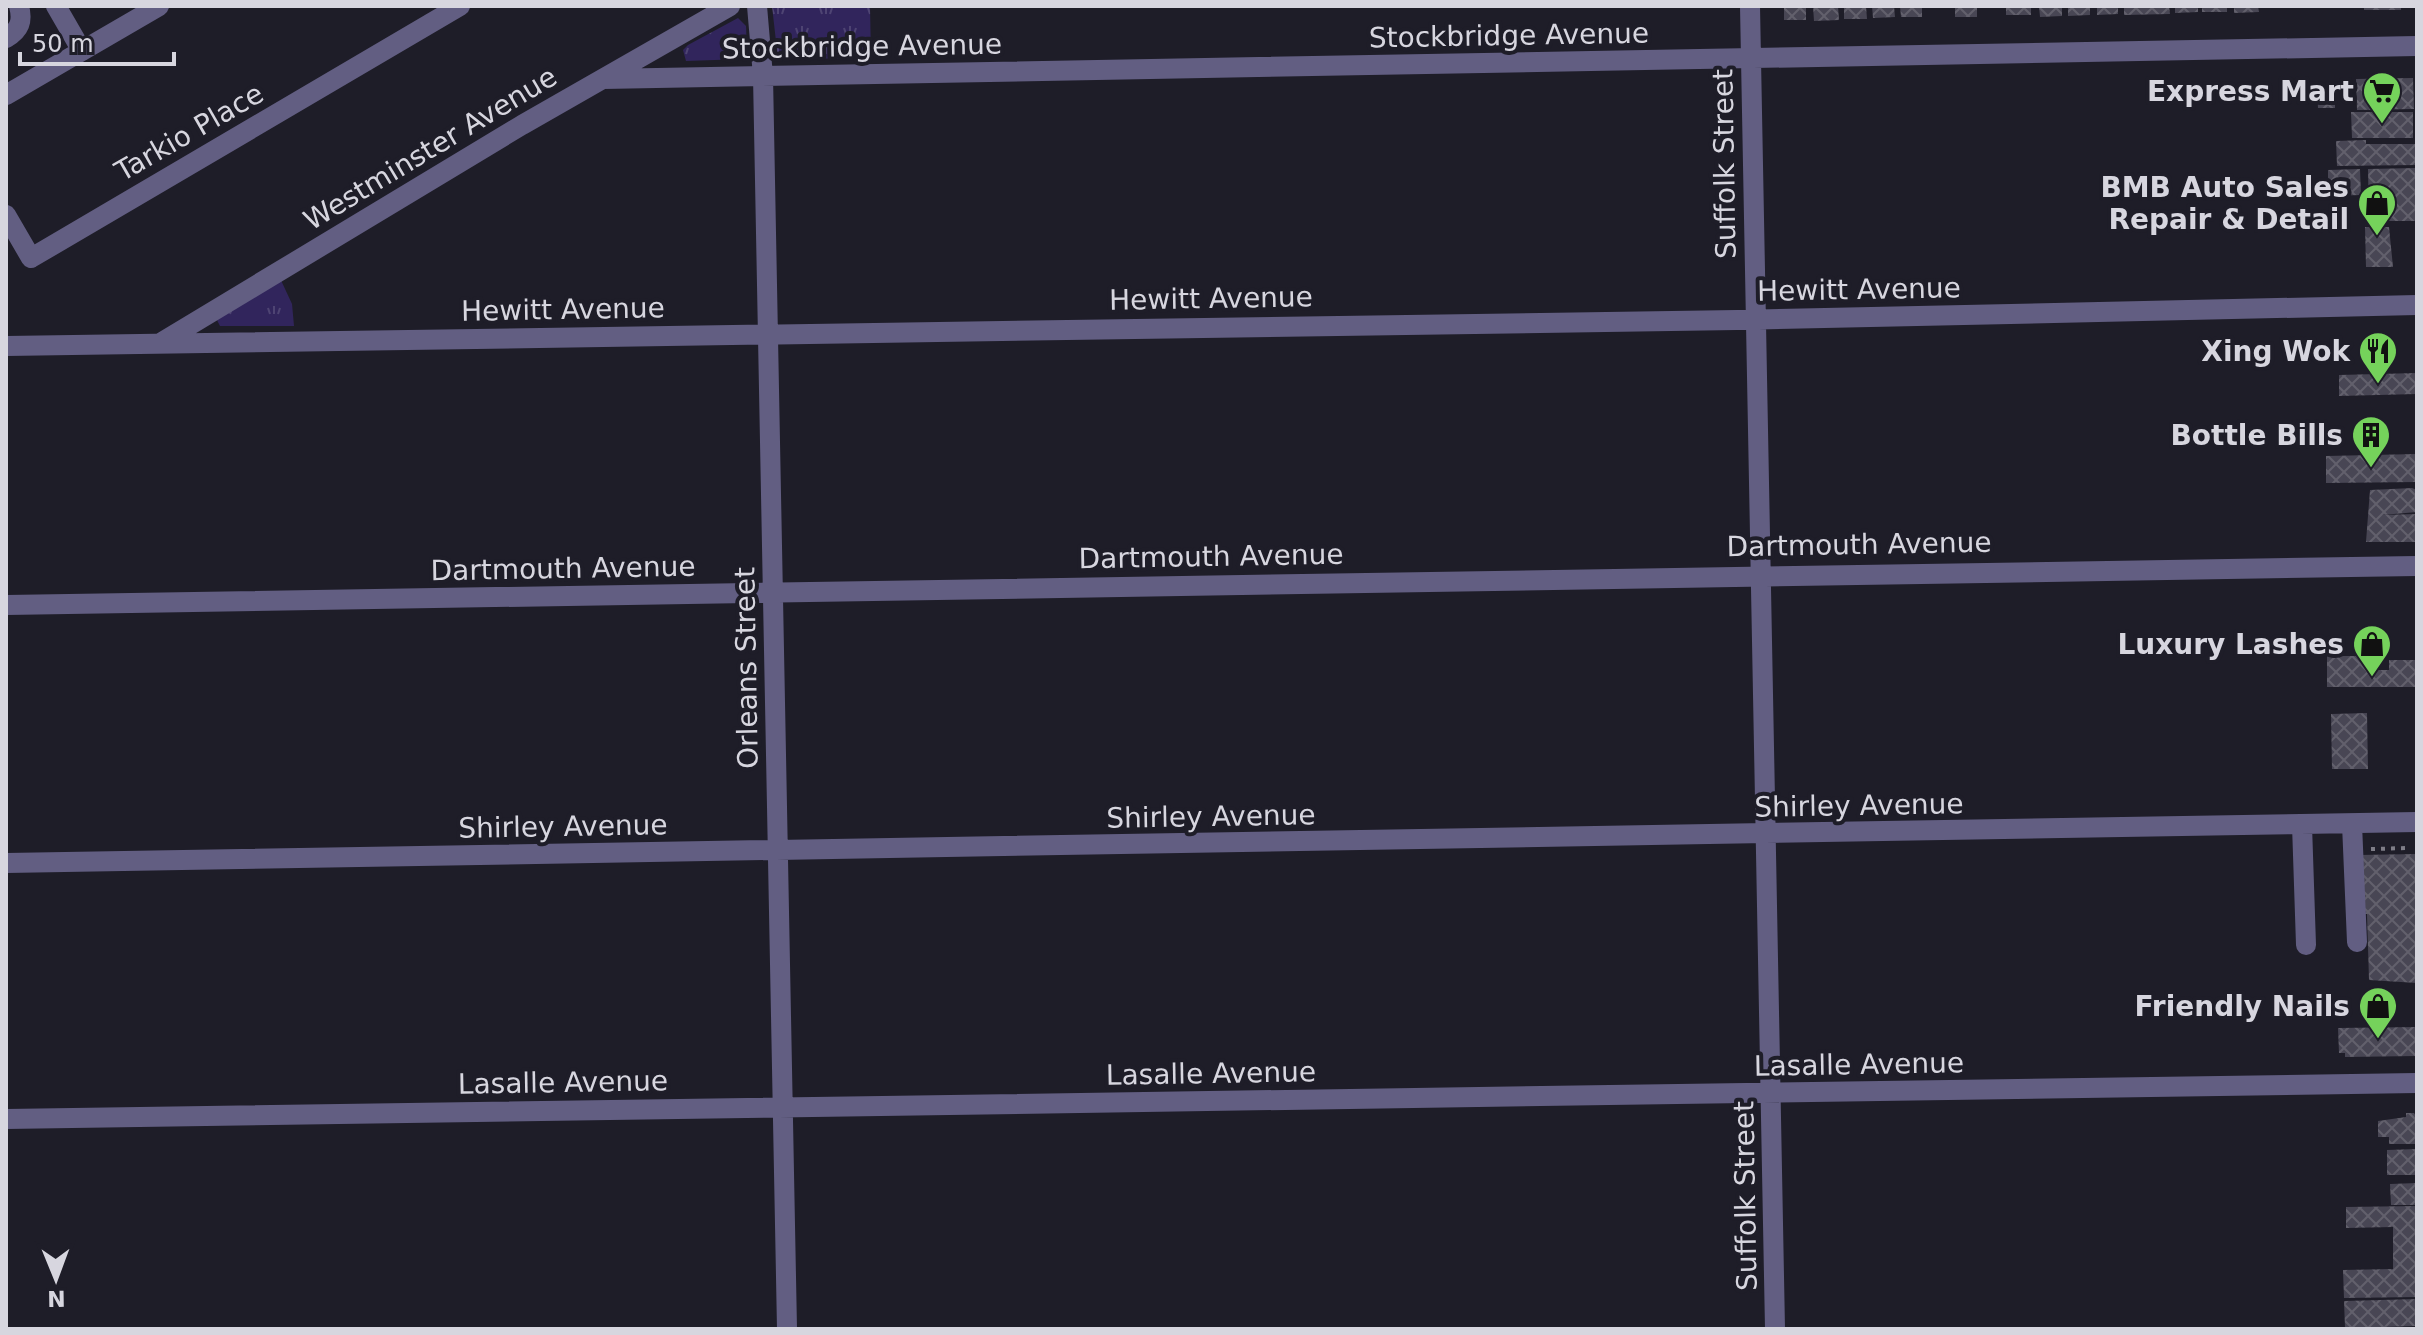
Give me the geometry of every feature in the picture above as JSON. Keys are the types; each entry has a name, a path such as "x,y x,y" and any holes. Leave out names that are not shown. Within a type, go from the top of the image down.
{"street":[{"path":"6,38 18,28 22,17 19,6"},
{"path":"56,6 82,51"},
{"path":"6,95 159,6"},
{"name":"Tarkio Place","path":"6,215 31,258 460,6"},
{"name":"Westminster Avenue","path":"160,343 730,6"},
{"name":"Orleans Street","path":"757,6 763,76 787,1329"},
{"name":"Suffolk Street","path":"1750,6 1775,1329"},
{"name":"Stockbridge Avenue","path":"603,79 2417,46"},
{"name":"Hewitt Avenue","path":"6,346 1755,320 2417,305"},
{"name":"Dartmouth Avenue","path":"6,605 1760,574 2417,566"},
{"name":"Shirley Avenue","path":"6,863 2417,822"},
{"path":"2352,824 2357,942"},
{"path":"2302,825 2306,945"},
{"name":"Lasalle Avenue","path":"6,1119 2417,1083"}],"path":[{"path":"2360,849 2409,848"}],"green space":[{"path":"772,6 870,6 871,58 778,59"},
{"path":"738,18 746,26 747,53 743,59 686,61 683,50 688,45"},
{"path":"279,276 292,304 294,326 220,326 217,320"}],"building":[{"path":"1784,6 1806,6 1806,20 1784,20"},
{"path":"1813,6 1838,6 1839,20 1814,21"},
{"path":"1844,6 1866,6 1867,19 1844,19"},
{"path":"1872,6 1894,6 1895,17 1873,18"},
{"path":"1900,6 1922,6 1922,17 1901,17"},
{"path":"1955,6 1977,6 1977,17 1955,17"},
{"path":"2006,6 2031,6 2031,15 2006,15"},
{"path":"2039,6 2062,6 2062,16 2040,17"},
{"path":"2068,6 2090,6 2090,15 2068,16"},
{"path":"2097,6 2118,6 2118,14 2097,15"},
{"path":"2124,6 2169,6 2170,14 2124,15"},
{"path":"2175,6 2198,6 2198,12 2175,13"},
{"path":"2202,6 2227,6 2227,12 2202,12"},
{"path":"2234,6 2258,6 2259,12 2234,13"},
{"path":"2364,6 2401,6 2401,10 2364,10"},
{"path":"2413,78 2414,109 2357,110 2356,79"},
{"path":"2317,89 2335,89 2335,108 2318,108"},
{"name":"Express Mart","path":"2351,112 2413,112 2413,138 2352,138"},
{"path":"2366,140 2366,144 2416,144 2417,165 2337,166 2336,141"},
{"path":"2415,168 2416,221 2369,221 2368,169"},
{"path":"2360,169 2361,195 2328,196 2328,170"},
{"name":"BMB Auto Sales Repair & Detail","path":"2365,227 2389,227 2393,267 2366,267"},
{"name":"Xing Wok","path":"2417,373 2417,394 2339,396 2339,375"},
{"name":"Bottle Bills","path":"2417,454 2417,482 2326,483 2326,456"},
{"path":"2370,490 2417,490 2417,512 2382,515 2417,514 2417,542 2366,542"},
{"name":"Luxury Lashes","path":"2327,656 2369,656 2369,665 2374,670 2389,670 2389,660 2417,660 2417,687 2327,687"},
{"path":"2367,713 2368,769 2332,769 2331,714"},
{"path":"2417,854 2417,983 2369,980 2367,914 2360,914 2359,855"},
{"name":"Friendly Nails","path":"2417,1027 2417,1056 2345,1057 2345,1053 2339,1053 2338,1028"},
{"path":"2406,1113 2414,1113 2417,1118 2417,1144 2389,1144 2389,1137 2378,1137 2378,1121 2406,1117"},
{"path":"2417,1149 2417,1175 2387,1175 2387,1150"},
{"path":"2417,1183 2417,1205 2391,1205 2390,1184"},
{"path":"2417,1206 2417,1297 2344,1298 2343,1270 2393,1269 2393,1227 2346,1228 2346,1207"},
{"path":"2417,1299 2417,1326 2345,1328 2344,1301"}],"place":[{"name":"Express Mart","path":"2382,125"},
{"name":"BMB Auto Sales Repair & Detail","path":"2377,237"},
{"name":"Xing Wok","path":"2378,385"},
{"name":"Bottle Bills","path":"2371,469"},
{"name":"Luxury Lashes","path":"2372,678"},
{"name":"Friendly Nails","path":"2378,1040"}]}
